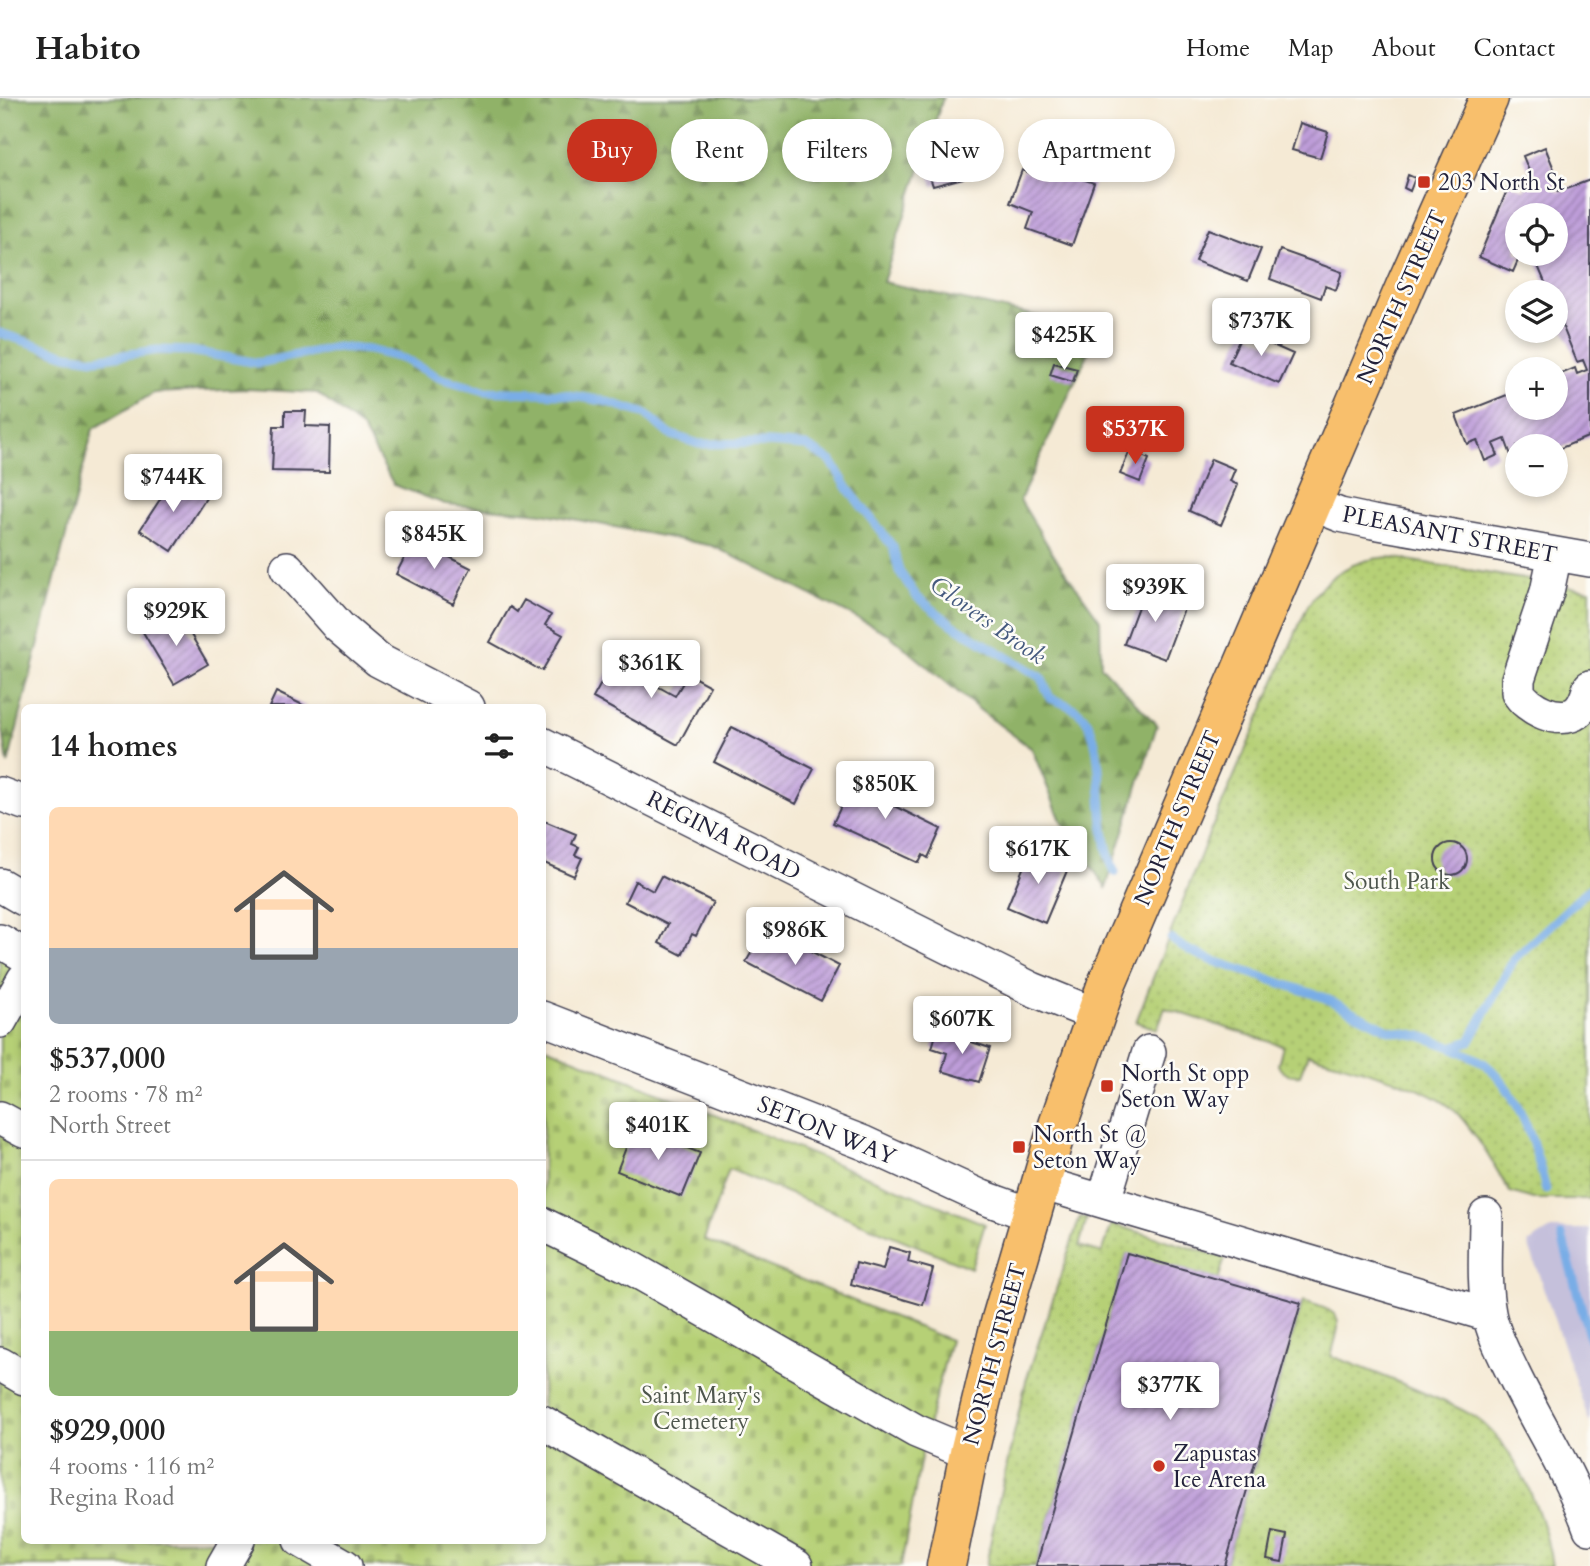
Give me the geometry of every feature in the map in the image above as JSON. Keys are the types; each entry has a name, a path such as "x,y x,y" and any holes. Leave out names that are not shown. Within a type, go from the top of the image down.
{"main road":[{"name":"NORTH STREET","path":"946,1566 968,1453 995,1342 1096,1015 1126,935 1489,98"}],"street":[{"name":"PLEASANT STREET","path":"1312,504 1340,515 1373,522 1590,560"},
{"path":"1555,554 1547,592 1518,679 1518,692 1529,706 1566,716 1574,714 1584,705 1590,687"},
{"path":"287,568 330,618 378,660 462,704"},
{"name":"REGINA ROAD","path":"546,746 1032,989 1096,1015"},
{"path":"0,794 21,802"},
{"path":"0,885 21,897"},
{"path":"0,1021 19,954"},
{"name":"SETON WAY","path":"546,1020 864,1143 982,1197 1104,1200 1489,1315"},
{"path":"1104,1200 1149,1052"},
{"path":"0,1118 21,1129"},
{"path":"1486,1216 1486,1289 1489,1315 1509,1364 1567,1473 1590,1528"},
{"path":"546,1226 626,1265 916,1431 968,1453"},
{"path":"0,1363 21,1376"},
{"path":"546,1424 796,1566"},
{"path":"223,1566 237,1544"},
{"path":"307,1544 345,1566"}],"shaded area":[{"path":"1551,1229 1590,1229 1590,1424 1528,1243"}],"green space":[{"path":"0,98 943,98 936,119 906,119 906,182 916,182 883,282 1099,330 1020,500 1055,557 1100,620 1101,666 1157,725 1106,888 1062,823 1032,749 981,711 887,633 713,546 542,513 445,504 394,485 362,428 317,393 247,389 154,393 93,429 23,704 21,704 8,764 0,713"},
{"name":"South Park","path":"1389,557 1590,590 1590,1199 1533,1199 1510,1192 1458,1114 1445,1103 1409,1085 1308,1054 1300,1075 1287,1074 1278,1065 1283,1046 1165,1008 1157,1029 1136,1022 1207,839 1307,607 1322,586 1341,571 1363,561"},
{"name":"Saint Mary's Cemetery","path":"0,930 21,942 21,1544 546,1544 546,1047 985,1224 971,1268 729,1169 704,1240 950,1340 923,1446 901,1566 0,1566"},
{"path":"1080,1217 1087,1219 1079,1246 1102,1253 1112,1224 1225,1258 1218,1280 1127,1254 1036,1566 986,1566 1026,1381"},
{"path":"1303,1301 1327,1309 1337,1318 1337,1332 1331,1356 1450,1404 1487,1427 1511,1456 1530,1492 1544,1530 1552,1566 1225,1566"}],"building":[{"path":"1300,123 1328,132 1320,158 1292,150"},
{"path":"1545,147 1554,169 1550,171 1558,192 1590,180 1590,436 1568,445 1568,434 1505,434 1505,439 1493,444 1498,455 1485,461 1477,440 1467,444 1456,415 1505,396 1505,420 1568,420 1568,371 1575,368 1577,374 1587,370 1583,360 1577,362 1568,340 1568,280 1544,280 1538,266 1568,266 1568,203 1505,203 1505,266 1516,266 1513,272 1479,257 1510,183 1525,190 1531,176 1523,156"},
{"path":"1408,175 1415,178 1410,191 1404,188"},
{"path":"1018,181 1094,183 1072,245 1027,229 1033,212 1010,203"},
{"path":"932,182 948,182 933,186"},
{"path":"1208,229 1261,249 1248,281 1195,261"},
{"path":"1280,250 1342,272 1336,290 1325,286 1321,298 1270,279"},
{"path":"1243,332 1293,354 1279,384 1229,362"},
{"path":"1054,363 1077,369 1073,382 1050,375"},
{"path":"285,411 306,411 305,426 330,427 329,472 272,471 274,426 285,426"},
{"path":"1130,450 1149,459 1140,482 1120,474"},
{"path":"1211,459 1235,469 1230,481 1238,485 1221,525 1189,511"},
{"path":"174,478 206,498 172,551 140,530"},
{"path":"414,539 471,568 453,604 396,574"},
{"path":"1145,588 1186,603 1165,659 1124,644"},
{"path":"524,600 551,615 545,625 563,635 542,671 490,642 510,607 517,612"},
{"path":"177,611 208,664 174,684 143,632"},
{"path":"619,651 638,662 632,672 675,696 688,674 710,686 678,745 593,698"},
{"path":"276,692 301,704 270,704"},
{"path":"732,727 814,769 796,804 714,762"},
{"path":"856,775 894,793 888,803 941,829 928,858 923,855 919,863 833,823"},
{"path":"546,822 576,834 572,844 579,847 575,855 582,858 574,876 546,864"},
{"path":"1451,843 1462,848 1467,859 1462,870 1451,875 1440,870 1435,859 1440,848"},
{"path":"1031,849 1069,866 1045,923 1007,907"},
{"path":"661,876 713,902 696,936 692,934 682,955 659,943 668,924 625,902 635,881 653,891"},
{"path":"786,938 839,966 821,1001 746,962 759,939 780,950"},
{"path":"937,1031 990,1048 979,1082 942,1071 947,1053 932,1048"},
{"path":"634,1127 700,1153 682,1197 617,1171"},
{"path":"889,1247 910,1253 908,1262 933,1269 923,1305 851,1284 856,1263 883,1270"},
{"name":"Zapustas Ice Arena","path":"1127,1253 1301,1303 1225,1566 1036,1566"},
{"path":"1272,1532 1287,1535 1282,1562 1267,1559"}],"waterway":[{"name":"Glovers Brook","path":"0,333 67,355 95,359 158,350 191,351 258,363 337,347 369,350 404,359 440,378 485,391 563,394 604,401 646,414 669,434 699,444 768,443 806,446 831,461 849,490 893,547 899,571 917,597 953,625 1041,677 1050,698 1072,707 1083,716 1091,729 1096,746 1104,833 1115,872"},
{"name":"Glovers Brook","path":"1171,939 1211,960 1323,997 1389,1030 1421,1036 1451,1047 1470,1041 1514,959 1590,888"},
{"path":"1451,1047 1485,1064 1508,1090 1532,1139 1546,1190"},
{"path":"1562,1236 1590,1339"}],"place":[{"name":"203 North St","path":"1424,182"},
{"name":"North St opp Seton Way","path":"1107,1086"},
{"name":"North St @ Seton Way","path":"1019,1147"},
{"name":"Zapustas Ice Arena","path":"1159,1466"}]}
